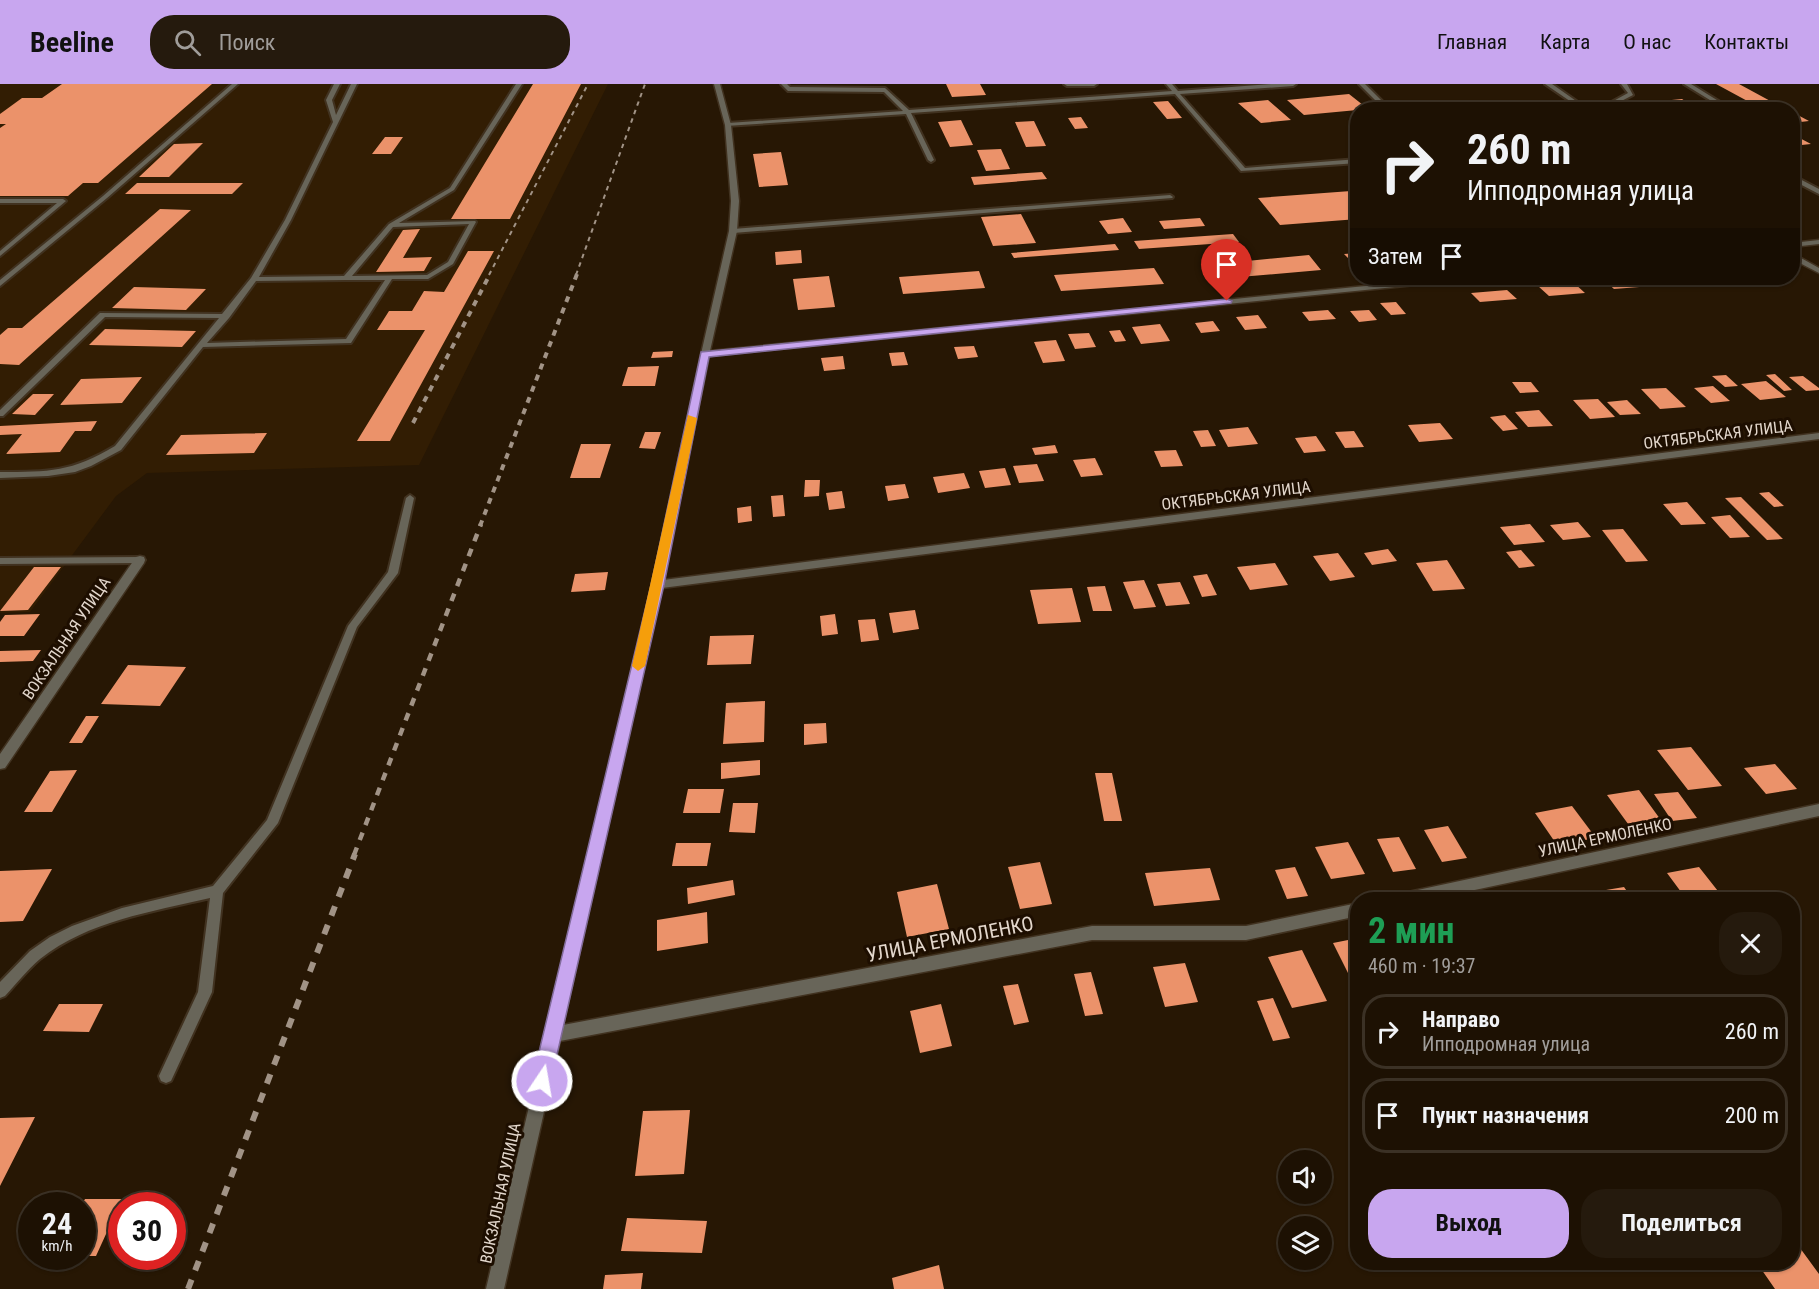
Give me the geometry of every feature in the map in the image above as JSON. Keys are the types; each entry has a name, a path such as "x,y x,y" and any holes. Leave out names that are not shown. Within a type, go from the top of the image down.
{"street":[{"name":"ВОКЗАЛЬНАЯ УЛИЦА","path":"495,1289 657,585 733,231 735,201 728,125 717,84"},
{"path":"1800,244 1819,242"},
{"path":"1800,260 1819,271"},
{"path":"705,354 1395,285"},
{"name":"ОКТЯБРЬСКАЯ УЛИЦА","path":"657,585 1819,436"},
{"name":"ВОКЗАЛЬНАЯ УЛИЦА","path":"0,764 140,560"},
{"name":"УЛИЦА ЕРМОЛЕНКО","path":"1436,892 1819,810"},
{"name":"УЛИЦА ЕРМОЛЕНКО","path":"552,1035 1092,933 1246,933 1350,911"}],"lane":[{"path":"0,284 235,84"},
{"path":"335,121 329,100 337,84"},
{"path":"0,476 63,474 92,465 118,448 254,279 288,220 354,84"},
{"path":"346,278 391,225 452,189 519,84"},
{"path":"784,84 788,89 885,90 908,112 931,160"},
{"path":"1067,84 1094,84"},
{"path":"1169,84 1243,170 1350,162"},
{"path":"728,125 1293,84"},
{"path":"1362,84 1381,102"},
{"path":"1548,84 1575,102"},
{"path":"1615,102 1631,94 1624,84"},
{"path":"1687,84 1717,102"},
{"path":"1800,181 1819,192"},
{"path":"733,231 1170,197"},
{"path":"0,201 63,201 0,254"},
{"path":"254,279 428,277 451,263 473,222 391,225"},
{"path":"0,247 10,246"},
{"path":"203,345 348,341 390,278"},
{"path":"0,414 103,315 226,316"},
{"path":"166,1076 205,992 217,891 272,823 353,626 393,573 410,498"},
{"path":"0,561 140,560"},
{"path":"0,992 35,955 69,933 113,916 217,891"}],"shaded area":[{"path":"0,84 608,84 419,465 147,473 116,496 30,612 0,613"}],"building":[{"path":"62,84 212,84 98,183 83,183 68,196 0,196 0,128 6,124 0,124 0,114 22,98 42,98"},
{"path":"533,84 581,84 510,219 451,219"},
{"path":"946,84 980,84 986,95 952,97"},
{"path":"1716,84 1739,84 1772,102 1749,102"},
{"path":"1349,94 1359,102 1350,102 1350,111 1304,115 1287,100"},
{"path":"1682,99 1686,102 1651,102"},
{"path":"1268,100 1291,120 1261,123 1238,103"},
{"path":"1168,101 1182,118 1167,119 1153,102"},
{"path":"1800,116 1809,121 1800,122"},
{"path":"1081,117 1088,128 1075,129 1068,118"},
{"path":"961,120 973,145 950,147 938,122"},
{"path":"1034,121 1046,146 1026,147 1015,122"},
{"path":"385,137 403,137 391,154 372,154"},
{"path":"1800,138 1811,144 1800,145"},
{"path":"203,143 169,177 139,177 174,144"},
{"path":"1001,149 1010,169 986,171 977,150"},
{"path":"781,152 788,185 759,187 753,154"},
{"path":"1042,172 1047,179 974,185 971,177"},
{"path":"137,183 243,183 232,194 125,194"},
{"path":"1350,191 1350,220 1280,225 1258,198"},
{"path":"160,209 191,210 19,365 0,364 0,335 8,328 22,328"},
{"path":"1021,214 1036,243 993,246 981,217"},
{"path":"1123,218 1132,232 1108,234 1099,221"},
{"path":"1200,218 1205,226 1164,229 1159,221"},
{"path":"420,229 403,258 432,257 424,271 376,272 403,230"},
{"path":"1233,234 1239,242 1139,249 1134,241"},
{"path":"1115,244 1119,250 1014,258 1011,253"},
{"path":"801,250 802,263 776,265 775,252"},
{"path":"468,251 494,251 390,441 357,441 425,330 377,330 389,311 412,311 424,291 444,292"},
{"path":"1309,255 1321,270 1228,278 1217,264"},
{"path":"1154,268 1164,284 1061,291 1054,275"},
{"path":"979,271 985,288 903,294 899,277"},
{"path":"829,276 835,307 798,310 793,279"},
{"path":"1576,285 1585,293 1549,296 1538,286"},
{"path":"1610,285 1652,286 1614,289"},
{"path":"134,287 206,289 186,310 112,308"},
{"path":"1507,290 1517,299 1480,302 1471,293"},
{"path":"1396,302 1406,314 1391,315 1380,303"},
{"path":"1328,310 1336,319 1309,321 1302,312"},
{"path":"1369,310 1377,320 1359,322 1350,311"},
{"path":"1258,315 1267,328 1245,330 1236,317"},
{"path":"1213,321 1220,331 1201,333 1195,323"},
{"path":"1160,324 1170,341 1141,344 1132,327"},
{"path":"105,329 196,331 182,347 89,345"},
{"path":"1120,330 1126,341 1115,342 1109,331"},
{"path":"1089,333 1096,347 1075,349 1068,334"},
{"path":"1056,340 1065,361 1043,363 1034,342"},
{"path":"974,346 978,357 958,359 954,347"},
{"path":"673,351 672,357 651,358 653,352"},
{"path":"904,352 908,365 892,366 889,353"},
{"path":"843,356 845,369 824,371 821,358"},
{"path":"659,366 655,386 622,386 628,367"},
{"path":"1775,374 1792,390 1784,391 1766,375"},
{"path":"1726,375 1738,386 1725,387 1712,376"},
{"path":"1803,376 1819,390 1806,391 1789,377"},
{"path":"142,377 122,403 60,405 81,379"},
{"path":"1766,381 1786,397 1760,400 1741,384"},
{"path":"1512,382 1531,382 1539,392 1520,393"},
{"path":"1713,386 1730,401 1711,403 1694,388"},
{"path":"1666,388 1686,407 1660,409 1641,389"},
{"path":"33,394 54,394 35,415 12,414"},
{"path":"1598,399 1615,417 1590,419 1573,400"},
{"path":"1627,400 1641,414 1620,415 1607,402"},
{"path":"1539,410 1553,426 1528,427 1515,412"},
{"path":"1505,415 1518,429 1503,431 1490,417"},
{"path":"97,421 91,431 75,431 60,452 6,454 22,434 0,435 0,426"},
{"path":"1440,423 1453,439 1419,442 1408,425"},
{"path":"1248,427 1258,444 1228,447 1219,430"},
{"path":"1208,430 1216,446 1201,447 1193,431"},
{"path":"1354,431 1364,447 1345,448 1335,432"},
{"path":"645,432 661,432 655,449 639,448"},
{"path":"267,433 254,453 166,455 181,435"},
{"path":"1316,436 1326,451 1304,453 1295,438"},
{"path":"581,444 611,444 600,478 570,478"},
{"path":"1055,445 1058,453 1035,455 1032,448"},
{"path":"1176,450 1183,466 1161,467 1154,451"},
{"path":"1095,458 1103,475 1081,477 1073,460"},
{"path":"1037,464 1044,481 1019,483 1013,466"},
{"path":"1005,468 1011,485 985,488 979,471"},
{"path":"964,473 970,488 938,493 933,477"},
{"path":"805,480 820,480 819,496 804,497"},
{"path":"905,484 909,498 888,501 885,486"},
{"path":"842,491 845,508 829,510 826,493"},
{"path":"1769,492 1784,506 1774,507 1759,493"},
{"path":"783,495 785,516 773,517 771,496"},
{"path":"1741,497 1783,539 1767,540 1725,498"},
{"path":"1687,502 1706,524 1681,525 1663,504"},
{"path":"751,506 752,521 738,523 737,508"},
{"path":"1730,515 1750,537 1730,538 1711,517"},
{"path":"1578,522 1591,537 1563,540 1550,525"},
{"path":"1530,524 1545,542 1514,545 1500,527"},
{"path":"1623,529 1648,561 1626,562 1602,530"},
{"path":"1388,549 1397,561 1372,565 1364,553"},
{"path":"1521,550 1535,566 1519,568 1506,552"},
{"path":"1338,553 1355,577 1330,581 1313,556"},
{"path":"1447,560 1465,589 1433,591 1416,563"},
{"path":"1275,563 1288,585 1250,590 1237,567"},
{"path":"34,567 61,567 28,610 0,611"},
{"path":"608,572 605,590 571,592 575,574"},
{"path":"1207,574 1217,595 1202,597 1193,576"},
{"path":"1144,580 1156,607 1134,609 1123,582"},
{"path":"1180,582 1190,604 1166,606 1157,584"},
{"path":"1105,586 1112,611 1093,611 1087,587"},
{"path":"1072,588 1081,622 1038,624 1030,590"},
{"path":"915,610 919,629 893,633 889,613"},
{"path":"40,614 24,636 0,636 0,622 5,615"},
{"path":"835,614 838,634 822,636 820,616"},
{"path":"875,619 879,640 861,642 858,620"},
{"path":"754,635 751,664 707,665 710,636"},
{"path":"41,650 33,661 0,662 0,651"},
{"path":"128,665 186,667 160,706 101,704"},
{"path":"765,701 764,742 723,744 726,703"},
{"path":"86,716 99,716 82,743 69,743"},
{"path":"826,723 827,743 804,745 804,724"},
{"path":"1691,747 1722,786 1688,790 1657,750"},
{"path":"760,760 760,775 721,779 721,763"},
{"path":"1775,764 1797,789 1766,794 1744,768"},
{"path":"77,770 52,812 24,812 50,771"},
{"path":"1095,773 1112,773 1122,821 1104,821"},
{"path":"688,789 724,789 720,813 683,813"},
{"path":"1639,790 1663,823 1631,828 1607,795"},
{"path":"1678,792 1697,818 1672,821 1654,794"},
{"path":"733,803 758,803 755,833 729,832"},
{"path":"1572,806 1596,838 1557,845 1535,813"},
{"path":"1448,826 1467,858 1442,862 1424,830"},
{"path":"1399,837 1416,869 1393,872 1377,839"},
{"path":"1348,842 1365,874 1331,879 1315,847"},
{"path":"676,843 711,843 707,866 672,866"},
{"path":"1040,862 1052,904 1020,909 1008,867"},
{"path":"1295,867 1308,896 1287,899 1275,870"},
{"path":"1699,867 1719,892 1681,892 1667,873"},
{"path":"1210,868 1220,900 1154,906 1145,873"},
{"path":"52,869 23,921 0,922 0,871"},
{"path":"733,880 735,895 688,904 687,888"},
{"path":"937,884 949,929 907,937 897,892"},
{"path":"1624,887 1627,892 1594,892"},
{"path":"707,912 708,943 657,951 657,920"},
{"path":"1350,940 1350,975 1349,975 1333,943"},
{"path":"1302,950 1327,1001 1292,1008 1268,957"},
{"path":"1185,963 1198,1002 1165,1007 1153,967"},
{"path":"1091,972 1103,1014 1085,1016 1074,974"},
{"path":"1018,984 1029,1022 1014,1025 1003,986"},
{"path":"1273,998 1290,1038 1273,1041 1257,1001"},
{"path":"59,1004 103,1004 89,1032 43,1031"},
{"path":"941,1004 952,1046 920,1053 910,1011"},
{"path":"690,1110 684,1174 635,1176 643,1111"},
{"path":"35,1117 0,1186 0,1118"},
{"path":"96,1199 108,1199 108,1230 96,1256"},
{"path":"627,1218 707,1221 702,1253 621,1251"},
{"path":"1800,1248 1819,1274 1819,1289 1775,1289 1762,1270 1800,1270"},
{"path":"939,1265 944,1289 894,1289 892,1278"},
{"path":"643,1273 641,1289 603,1289 605,1275"}],"railway":[{"path":"489,275 588,84"},
{"path":"576,275 645,84"},
{"path":"413,423 490,274"},
{"path":"480,526 577,274"},
{"path":"354,855 481,524"},
{"path":"188,1289 355,854"}],"slow traffic":[{"path":"638,666 692,418"}],"route":[{"path":"542,1081 657,585 705,354 1227,301"}]}
